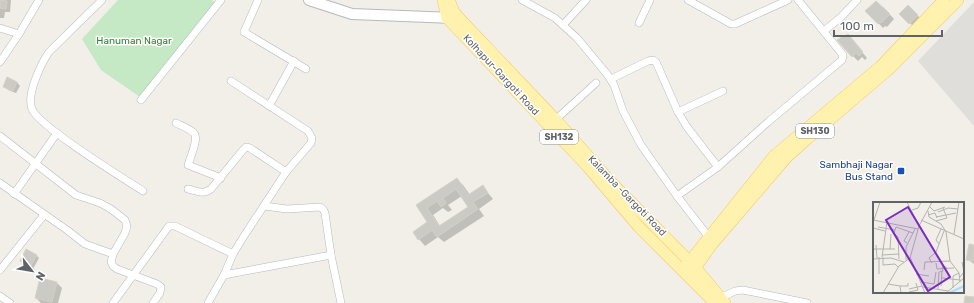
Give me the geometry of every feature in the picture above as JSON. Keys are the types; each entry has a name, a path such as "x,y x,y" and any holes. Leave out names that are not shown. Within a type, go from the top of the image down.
{"main road":[{"path":"443,0 447,18"},
{"name":"Kalamba -Gargoti Road","path":"449,0 454,12 552,123 693,264 719,301"},
{"name":"SH130","path":"685,274 774,156 885,62 944,0"},
{"name":"SH130","path":"711,240 787,157 888,70 956,1"},
{"name":"Kolhapur-Gargoti Road","path":"447,18 552,123 638,226 685,274 719,301"}],"street":[{"path":"0,62 39,0"},
{"path":"102,0 49,52 44,60 31,94 30,102 35,115 57,133 143,191"},
{"path":"141,100 221,0"},
{"path":"258,0 244,32 306,68"},
{"path":"309,0 352,14 460,19"},
{"path":"522,0 555,18 563,25 577,38 610,79 623,111 641,145 677,196 711,240"},
{"path":"563,25 586,0"},
{"path":"639,22 650,0"},
{"path":"688,0 731,24 735,24 788,0"},
{"path":"677,196 718,167 768,122 842,60 843,55 798,0"},
{"path":"824,31 856,0"},
{"path":"0,28 19,34"},
{"path":"610,79 648,61 653,60 656,62 678,112 687,127 718,167"},
{"path":"269,106 294,61"},
{"path":"208,303 224,275 233,254 286,172 311,143 312,138 308,131 231,81"},
{"path":"552,123 596,83"},
{"path":"678,112 723,91"},
{"path":"176,123 196,136 188,165 221,178"},
{"path":"14,194 57,133"},
{"path":"0,136 76,195 100,203 111,209 125,220 127,226 113,254 111,262 113,266 158,284 161,287 160,293 153,303"},
{"path":"188,189 201,193 207,192 221,178 242,150 246,147 250,148 286,172"},
{"path":"0,183 85,244 113,254"},
{"path":"264,206 288,209 320,207 323,209 325,213 331,255 341,303"},
{"path":"0,270 44,215"},
{"path":"112,303 169,226 175,226 233,254"},
{"path":"224,275 331,255"},
{"path":"719,301 735,291 743,290 807,303"},
{"path":"0,296 10,303"}],"shaded area":[{"path":"974,2 974,126 918,61"}],"green space":[{"name":"Hanuman Nagar","path":"118,0 211,0 215,2 140,97 101,70 82,39"}],"building":[{"path":"0,0 7,1 6,9 0,8"},
{"path":"876,1 890,14 878,24 865,11"},
{"path":"908,5 918,15 909,24 899,14"},
{"path":"848,34 863,52 859,56 856,53 852,57 837,40"},
{"path":"7,77 17,82 13,91 3,87"},
{"path":"457,178 468,195 483,185 488,193 473,202 478,209 437,237 432,230 418,240 413,232 427,222 416,205","holes":["456,189 468,207 439,226 427,208 437,201 441,207 446,203 443,198"]},
{"path":"969,244 974,245 974,261 966,260"},
{"path":"26,249 37,255 30,267 20,261"},
{"path":"40,278 57,282 52,302 35,298"},
{"path":"965,296 974,297 974,303 964,303"}],"place":[{"name":"Sambhaji Nagar Bus Stand","path":"901,171"}]}
